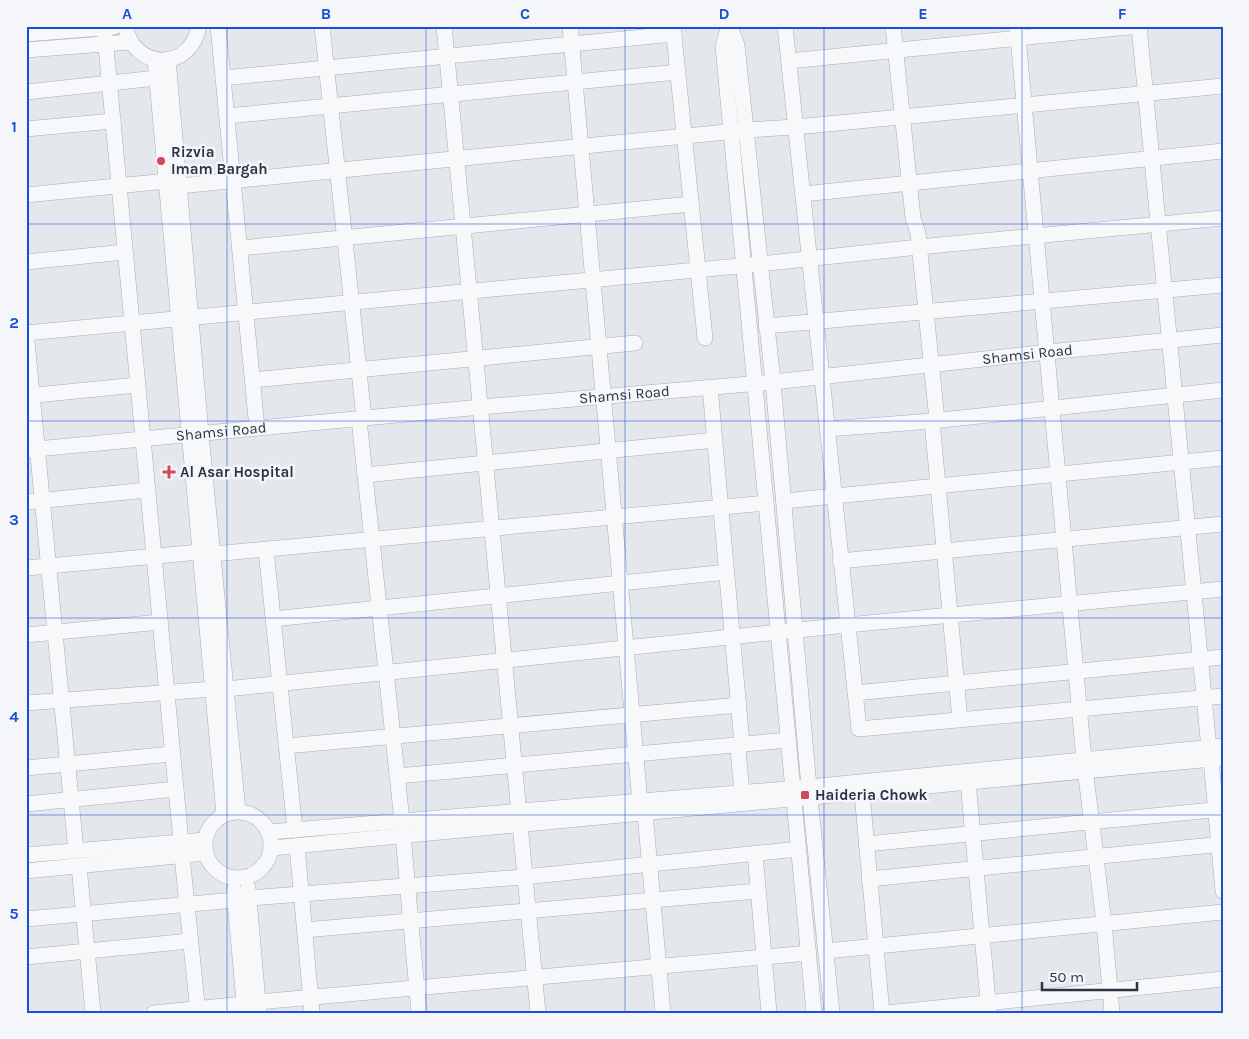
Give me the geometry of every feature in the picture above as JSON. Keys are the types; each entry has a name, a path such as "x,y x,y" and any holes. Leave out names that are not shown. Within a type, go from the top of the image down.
{"street":[{"path":"26,34 125,26 130,42 137,51 147,57 162,59 182,54 191,46 197,36 198,27 219,26 257,428"},
{"path":"322,26 359,370 365,475 393,736 419,1013"},
{"path":"444,26 538,1013"},
{"path":"570,26 632,714 650,864 663,1013"},
{"path":"729,26 737,45 747,130 773,382 832,1013"},
{"path":"729,26 723,46 814,1013"},
{"path":"786,26 840,561 859,729 1223,696"},
{"path":"893,26 926,312 938,486 960,720"},
{"path":"789,61 895,51 1018,32 1139,26 1204,698 1216,753 1223,891"},
{"path":"104,27 197,1011"},
{"path":"223,78 572,44 674,30 705,338"},
{"path":"1018,32 1085,766 1104,923 1112,1013"},
{"path":"26,50 130,42"},
{"path":"162,59 175,182 195,434 231,813"},
{"path":"227,116 678,72"},
{"path":"26,92 163,77"},
{"path":"26,195 119,186 233,180 1223,86"},
{"path":"26,129 113,120"},
{"path":"803,194 1223,151"},
{"path":"240,248 691,204"},
{"path":"93,1013 42,501 32,449 26,332 809,260 919,247 1159,226 1223,218"},
{"path":"26,262 125,252"},
{"path":"766,326 1223,285"},
{"name":"Shamsi Road","path":"32,449 773,382 1223,335"},
{"path":"253,380 635,343"},
{"path":"29,396 138,385"},
{"path":"710,387 742,744 738,750 742,792"},
{"path":"827,429 934,420 1223,390"},
{"path":"365,475 715,440"},
{"path":"784,501 1223,458"},
{"path":"26,502 147,490"},
{"path":"26,568 154,556 266,550 372,541 766,503"},
{"path":"840,561 1223,524"},
{"path":"266,550 295,830"},
{"path":"273,619 727,572"},
{"path":"26,703 280,684 795,630 1223,589"},
{"path":"26,635 160,622"},
{"path":"855,693 1223,657"},
{"path":"286,746 738,704"},
{"path":"397,776 788,740"},
{"path":"269,832 402,828 794,794 1216,753"},
{"path":"26,768 172,754"},
{"path":"810,792 862,793 968,782 1085,766"},
{"path":"968,782 989,1008"},
{"path":"26,804 176,789"},
{"path":"643,807 742,792 794,794"},
{"path":"862,793 882,1013"},
{"path":"866,844 1219,809"},
{"path":"231,813 249,813 259,818 267,826 272,848 269,859 253,875 240,877 224,875 209,862 205,847 213,823 231,813"},
{"path":"272,848 297,846 402,828"},
{"path":"870,879 1221,845"},
{"path":"297,846 312,1013"},
{"path":"26,855 77,858 205,847"},
{"path":"26,920 242,899 524,877 799,849"},
{"path":"755,854 769,1013"},
{"path":"26,871 77,858"},
{"path":"240,877 252,1008"},
{"path":"304,930 758,891"},
{"path":"826,951 1223,912"},
{"path":"26,957 190,941"},
{"path":"154,1013 252,1008 310,997 809,953"},
{"path":"886,1013 989,1008 1110,990 1223,979"}],"place":[{"name":"Rizvia Imam Bargah","path":"161,161"},
{"name":"Al Asar Hospital","path":"169,472"},
{"name":"Haideria Chowk","path":"805,795"}]}
